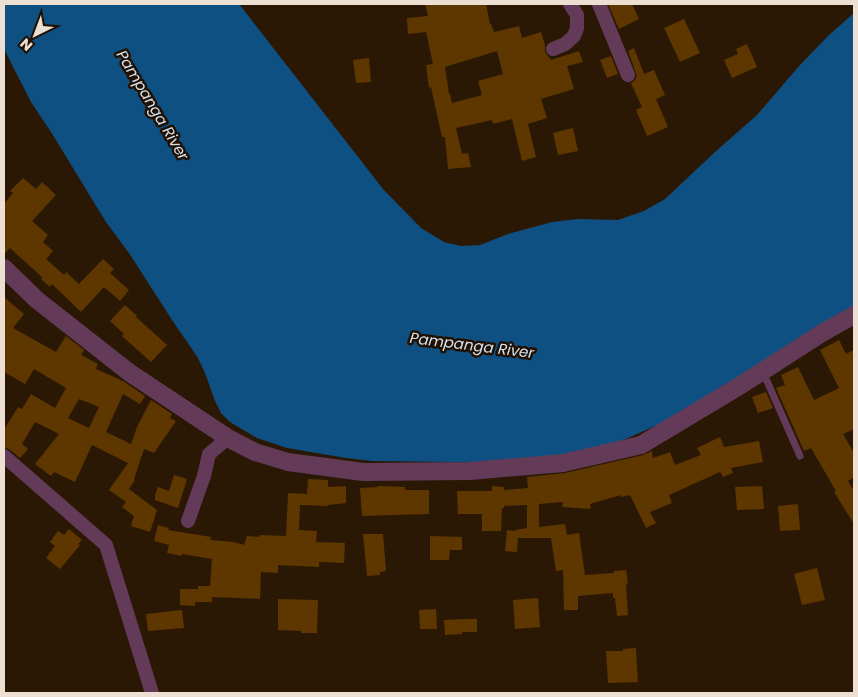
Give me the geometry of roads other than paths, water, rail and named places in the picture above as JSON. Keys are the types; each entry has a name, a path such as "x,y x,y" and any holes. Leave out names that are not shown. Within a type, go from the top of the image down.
{"street":[{"path":"553,49 566,44 574,36 577,28 577,15 570,4"},
{"path":"599,4 628,75"},
{"path":"4,268 37,300 130,373 228,438 255,452 288,462 363,472 470,471 563,463 641,445 822,333 854,316"},
{"path":"188,522 204,476 209,454 228,438"},
{"path":"4,456 106,545 152,693"}],"lane":[{"path":"763,371 800,456"}],"water":[{"name":"Pampanga River","path":"4,4 239,4 383,189 421,228 444,242 461,246 480,245 508,234 552,222 578,219 618,220 644,211 665,199 757,115 800,65 854,13 854,307 669,420 621,441 551,458 505,462 372,461 287,448 257,438 230,422 221,413 198,358 131,256 106,222 31,102 4,49"}]}
